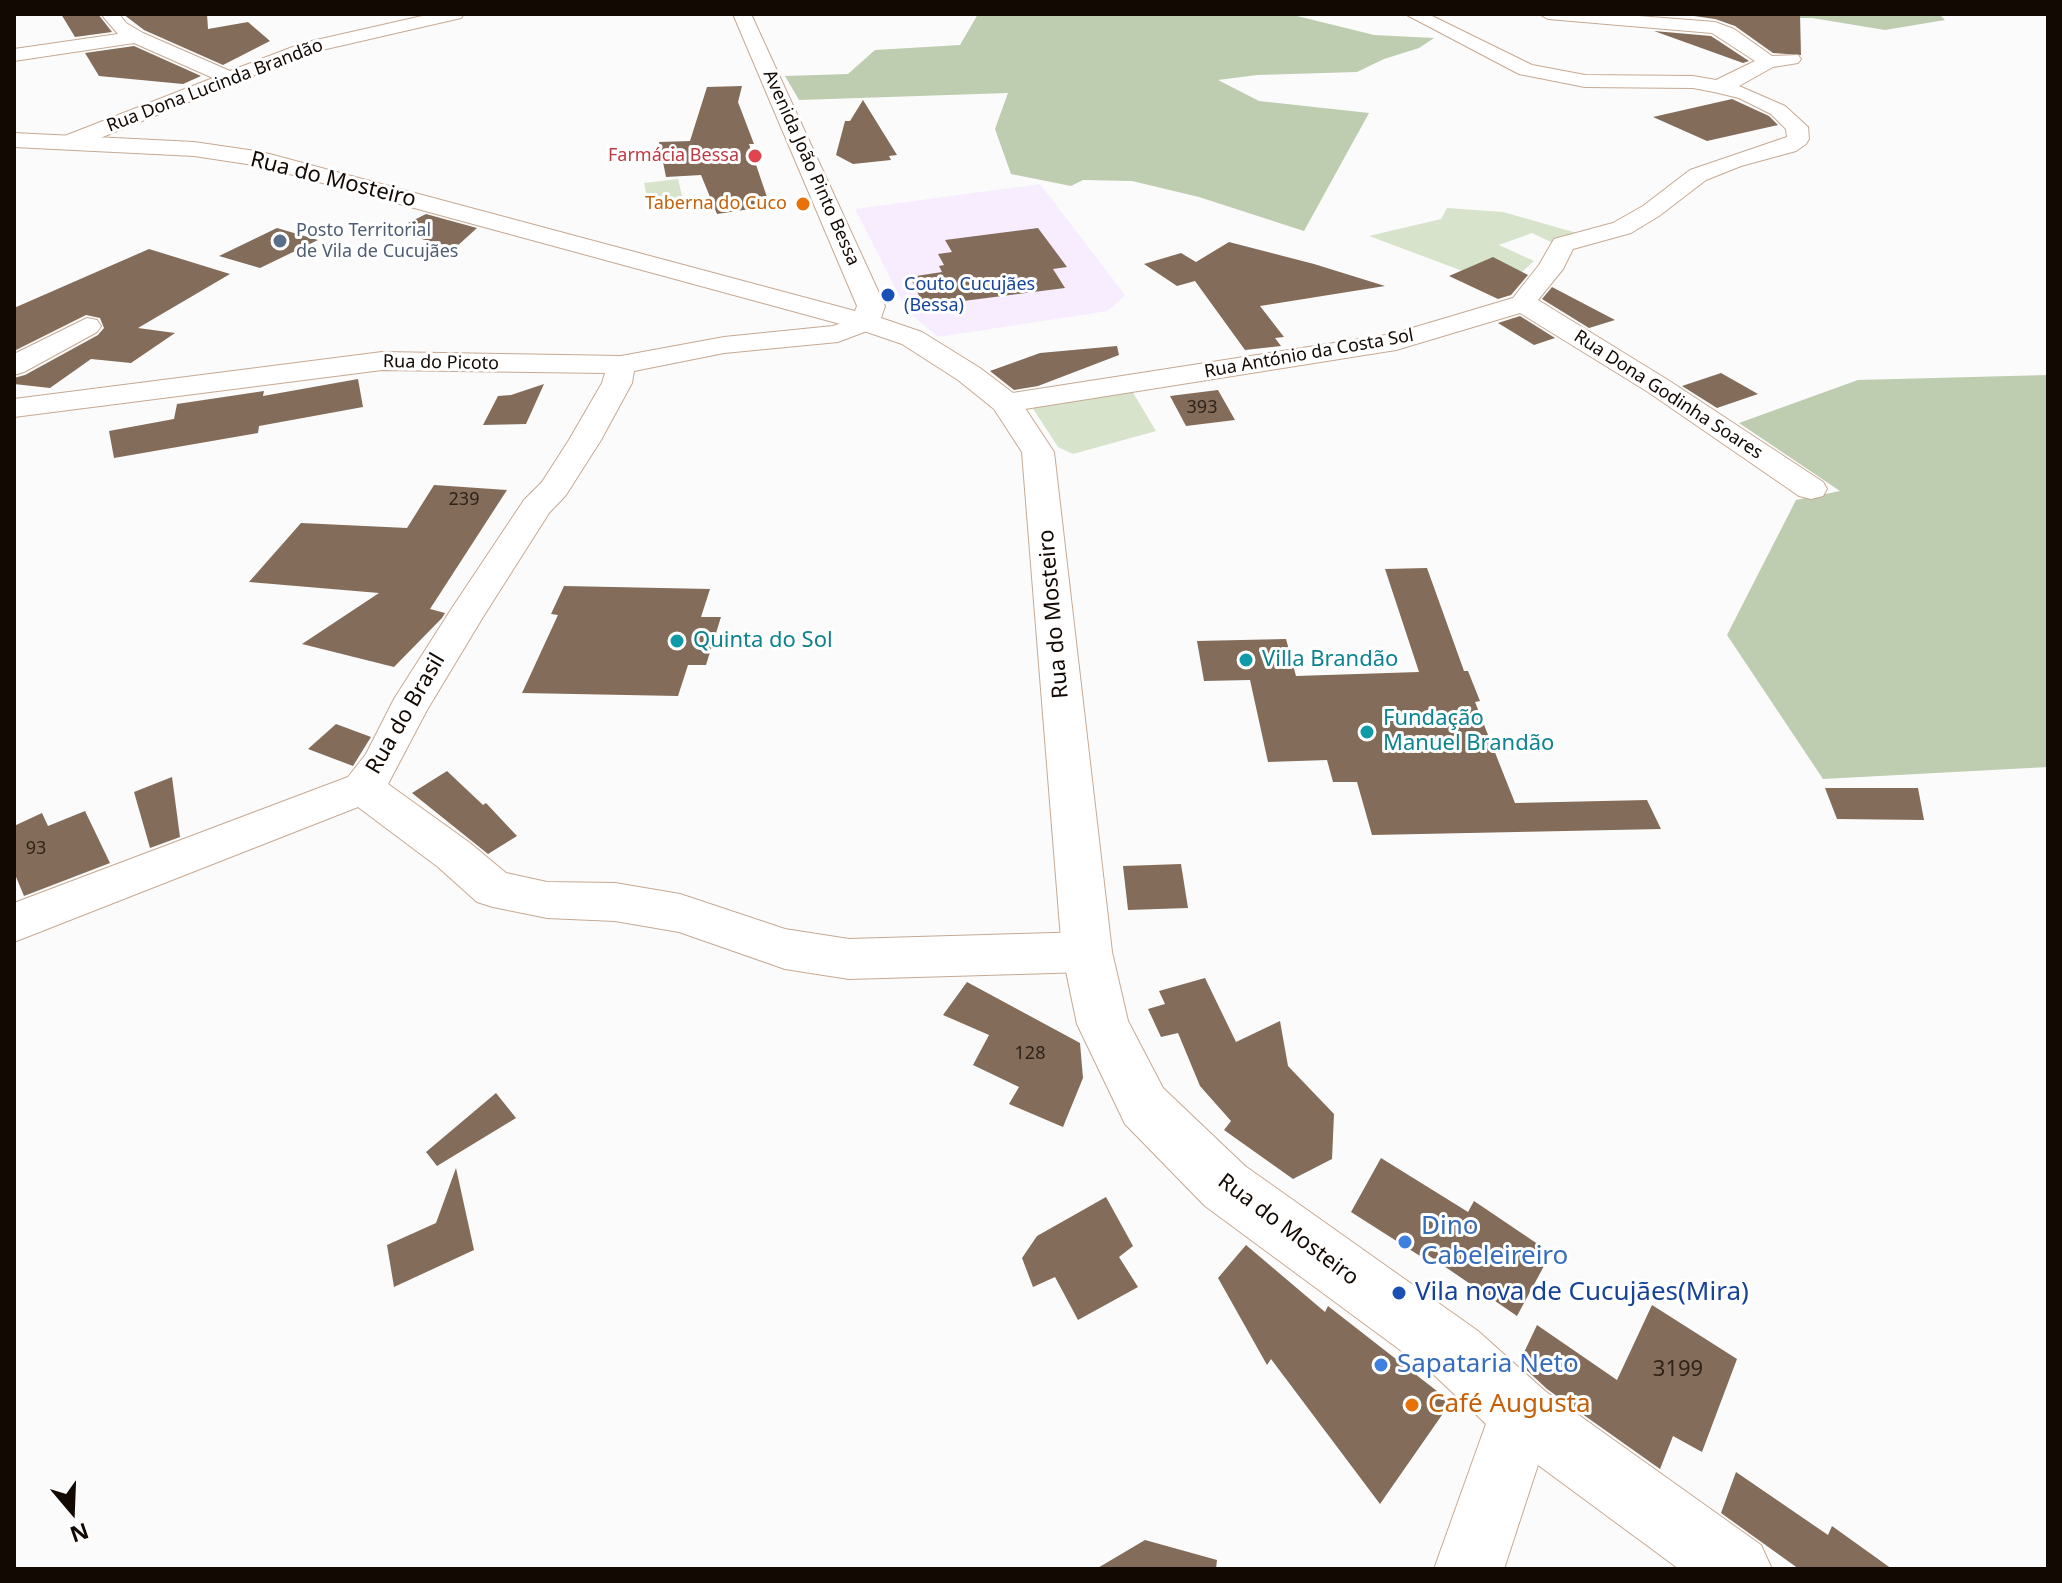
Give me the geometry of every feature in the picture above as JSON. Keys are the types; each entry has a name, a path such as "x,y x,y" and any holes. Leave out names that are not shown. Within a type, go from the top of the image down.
{"main road":[{"name":"Avenida João Pinto Bessa","path":"742,14 871,306 865,322"},
{"name":"Rua do Mosteiro","path":"19,142 194,149 262,159 865,322 912,338 969,374 1006,403 1038,452 1087,952 1103,1024 1144,1106 1225,1186 1456,1353 1522,1414 1737,1569"},
{"path":"1469,1569 1522,1414"}],"street":[{"path":"110,14 120,27 136,37 229,78"},
{"name":"Rua Dona Lucinda Brandão","path":"70,142 303,49 455,14"},
{"path":"1414,14 1526,70 1585,81 1693,82 1716,86 1746,94 1778,110 1797,127 1798,139 1788,146 1733,161 1698,175 1651,211 1622,228 1563,244 1550,269 1530,290 1523,303"},
{"path":"1548,14 1715,28 1779,60 1716,86"},
{"path":"14,55 136,37"},
{"name":"Rua António da Costa Sol","path":"1006,403 1396,342 1523,303"},
{"name":"Rua Dona Godinha Soares","path":"1523,303 1658,386 1811,489"},
{"name":"Rua do Picoto","path":"14,408 382,361 621,365 724,345 838,334 865,322"},
{"path":"14,366 87,326"},
{"name":"Rua do Brasil","path":"14,923 363,788 382,762 408,709 465,616 536,507 554,488 585,440 617,383 621,365"},
{"path":"363,788 454,855 493,889 547,900 615,902 680,913 785,949 849,959 1087,952"}],"shaded area":[{"path":"1040,184 1125,295 1108,311 938,337 907,311 855,209"}],"green space":[{"path":"978,14 1289,14 1374,35 1434,38 1419,48 1357,72 1257,75 1218,80 1259,101 1369,113 1304,231 1199,197 1132,181 1083,180 1071,186 1011,174 995,129 1008,93 799,100 785,76 848,74 875,50 960,45"},
{"path":"1792,14 1939,14 1945,20 1885,30 1812,18 1784,18"},
{"path":"678,179 684,204 649,208 644,183"},
{"path":"1447,208 1503,212 1577,233 1553,243 1532,233 1499,245 1534,261 1516,277 1484,279 1369,236 1441,219"},
{"path":"2048,375 2048,767 1823,779 1727,635 1796,500 1840,491 1739,423 1858,380"},
{"path":"1132,391 1156,431 1073,454 1058,447 1030,404"}],"building":[{"path":"61,14 98,14 112,32 75,37"},
{"path":"123,14 207,14 208,29 248,22 270,41 223,65 144,30"},
{"path":"1680,14 1800,14 1801,55 1773,53 1735,26 1715,19"},
{"path":"1654,31 1711,36 1749,61 1743,63"},
{"path":"134,46 201,76 183,84 99,76 85,53"},
{"path":"742,86 738,102 754,144 749,144 770,206 717,214 701,175 666,177 659,142 690,141 707,87"},
{"path":"1732,99 1769,116 1778,125 1707,141 1653,117"},
{"path":"863,100 897,155 889,156 891,160 853,164 836,155 845,121 850,121"},
{"path":"426,214 477,228 455,248 392,231"},
{"path":"277,228 318,240 260,268 219,256"},
{"path":"1038,228 1067,267 1053,269 1065,288 924,306 910,277 942,272 939,266 944,265 938,254 952,252 945,240"},
{"path":"1229,242 1385,286 1260,306 1284,337 1275,338 1281,346 1245,350 1195,281 1177,286 1144,264 1181,253 1196,262"},
{"path":"149,249 230,274 138,328 175,333 131,363 91,359 50,388 14,384 14,378 98,335 104,328 100,318 86,315 14,351 14,308"},
{"path":"1493,257 1528,275 1511,295 1498,299 1449,276"},
{"path":"1552,287 1615,320 1589,328 1542,299"},
{"path":"1520,316 1555,338 1534,345 1498,323"},
{"path":"1117,346 1119,355 1038,386 1014,390 990,371 1040,353"},
{"path":"1721,373 1758,394 1717,408 1682,386"},
{"path":"358,379 363,407 259,426 258,433 114,458 109,431 174,419 177,404 264,391 263,396"},
{"path":"544,384 526,424 483,425 498,396"},
{"path":"1218,390 1235,420 1186,426 1170,396"},
{"path":"434,485 507,490 430,609 445,613 442,618 394,667 302,644 379,593 249,582 301,523 407,528"},
{"path":"1427,568 1464,671 1468,671 1480,701 1475,702 1515,803 1647,800 1661,829 1372,835 1357,782 1333,782 1327,760 1268,762 1250,680 1204,681 1197,641 1286,639 1296,676 1419,672 1385,569"},
{"name":"Quinta do Sol","path":"564,586 710,589 701,617 721,617 706,665 688,665 678,696 522,693 558,615 551,614"},
{"path":"336,724 371,737 353,766 308,749"},
{"path":"447,771 483,805 486,803 517,836 488,854 412,793"},
{"path":"172,777 180,837 150,848 134,792"},
{"path":"1825,788 1918,788 1924,820 1837,819"},
{"path":"85,811 110,863 24,896 14,872 14,826 42,813 48,826"},
{"path":"1181,864 1188,908 1128,910 1123,866"},
{"path":"1205,978 1236,1042 1280,1021 1288,1066 1334,1114 1332,1159 1293,1179 1224,1130 1231,1121 1200,1086 1178,1033 1161,1037 1148,1009 1165,1004 1159,991"},
{"path":"967,982 1080,1043 1083,1078 1063,1127 1009,1104 1019,1087 973,1065 989,1035 943,1015"},
{"path":"496,1093 516,1118 437,1166 426,1152"},
{"path":"1381,1158 1468,1212 1474,1201 1551,1253 1517,1316 1422,1251 1420,1256 1351,1212"},
{"path":"456,1168 474,1250 394,1287 387,1245 436,1223"},
{"path":"1106,1197 1133,1246 1119,1257 1138,1287 1078,1320 1055,1277 1033,1287 1022,1258 1037,1236"},
{"path":"1246,1245 1325,1312 1328,1306 1451,1402 1380,1504 1271,1359 1267,1365 1218,1278"},
{"path":"1652,1305 1737,1359 1702,1452 1673,1436 1660,1469 1547,1389 1519,1363 1537,1325 1617,1380"},
{"path":"1736,1472 1828,1535 1832,1526 1892,1569 1799,1569 1721,1513"},
{"path":"1145,1540 1217,1560 1216,1569 1096,1569"}],"place":[{"name":"Farmácia Bessa","path":"755,156"},
{"name":"Taberna do Cuco","path":"803,204"},
{"name":"Posto Territorial de Vila de Cucujães","path":"280,241"},
{"name":"Couto Cucujães (Bessa)","path":"888,295"},
{"name":"Quinta do Sol","path":"677,641"},
{"name":"Villa Brandão","path":"1246,660"},
{"name":"Fundação Manuel Brandão","path":"1367,732"},
{"name":"Dino Cabeleireiro","path":"1405,1242"},
{"name":"Vila nova de Cucujães(Mira)","path":"1399,1293"},
{"name":"Sapataria Neto","path":"1381,1365"},
{"name":"Café Augusta","path":"1412,1405"}]}
